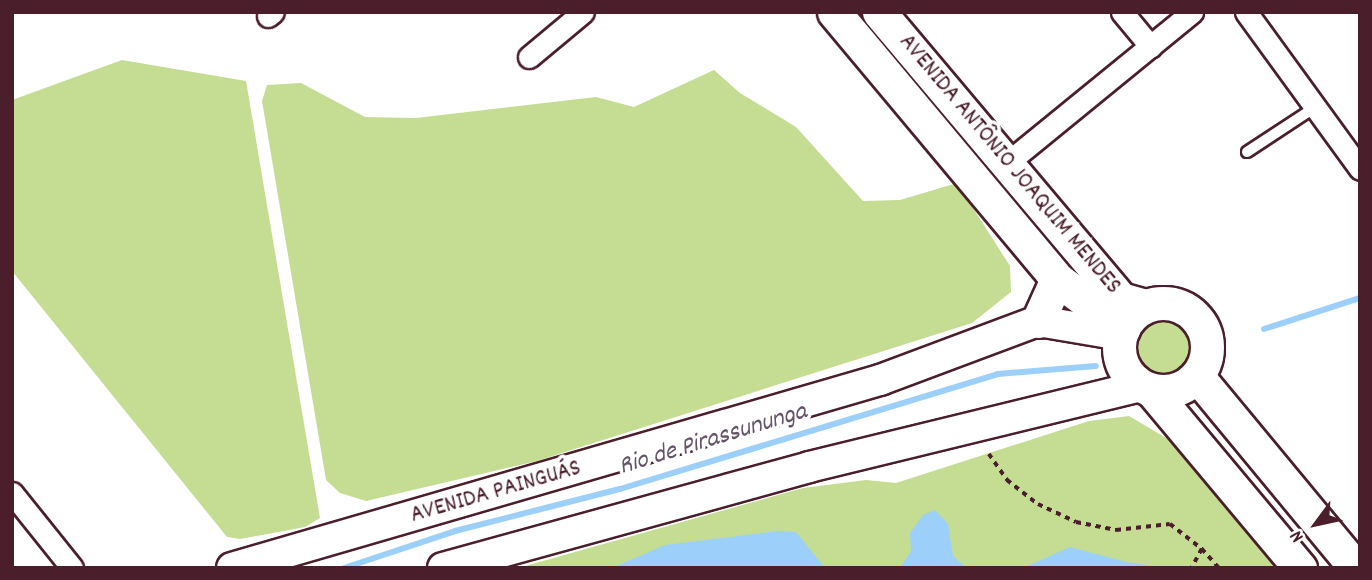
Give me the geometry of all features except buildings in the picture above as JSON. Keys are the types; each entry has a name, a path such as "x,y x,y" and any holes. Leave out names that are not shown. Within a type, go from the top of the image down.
{"main road":[{"name":"AVENIDA ANTÔNIO JOAQUIM MENDES","path":"834,12 1057,279 1130,323"},
{"name":"AVENIDA ANTÔNIO JOAQUIM MENDES","path":"879,12 1121,299 1130,323"},
{"path":"443,568 809,467 1147,388 1177,390 1198,376 1208,349 1199,321 1175,304 1130,323 1038,321 1057,279"},
{"name":"AVENIDA PAINGUÁS","path":"232,568 880,380 1038,321"},
{"path":"1130,323 1122,364 1147,388 1300,568"},
{"path":"1198,376 1356,568"}],"street":[{"path":"529,57 583,12"},
{"path":"1122,12 1152,47"},
{"path":"1007,163 1192,12"},
{"path":"1251,14 1360,169"},
{"path":"12,493 72,568"}],"lane":[{"path":"1247,152 1317,106"}],"path":[{"path":"989,454 1007,480 1038,504 1076,522 1116,530 1170,524 1202,549 1219,568"},
{"path":"1192,568 1202,549"}],"green space":[{"path":"122,60 246,81 320,518 305,527 240,539 227,537 12,271 12,100"},
{"path":"714,70 740,93 796,127 863,201 900,200 957,183 1010,266 1011,292 972,323 537,461 366,501 340,493 326,480 262,101 267,85 301,83 365,117 416,118 596,97 634,107"},
{"path":"1158,318 1170,318 1186,327 1193,337 1193,361 1186,371 1170,380 1158,380 1147,375 1138,366 1133,355 1133,343 1138,332 1147,323"},
{"path":"1129,416 1173,442 1276,568 518,568 803,488 866,480 896,483 1089,421"}],"water":[{"path":"935,510 948,524 953,556 967,568 900,568 911,551 910,533 923,515"},
{"path":"779,531 796,532 825,568 612,568 665,545"},
{"path":"1070,547 1127,562 1165,568 1023,568"}],"waterway":[{"path":"1264,329 1360,298"},
{"name":"Rio de Pirassununga","path":"344,568 455,531 620,489 998,374 1096,366"}]}
